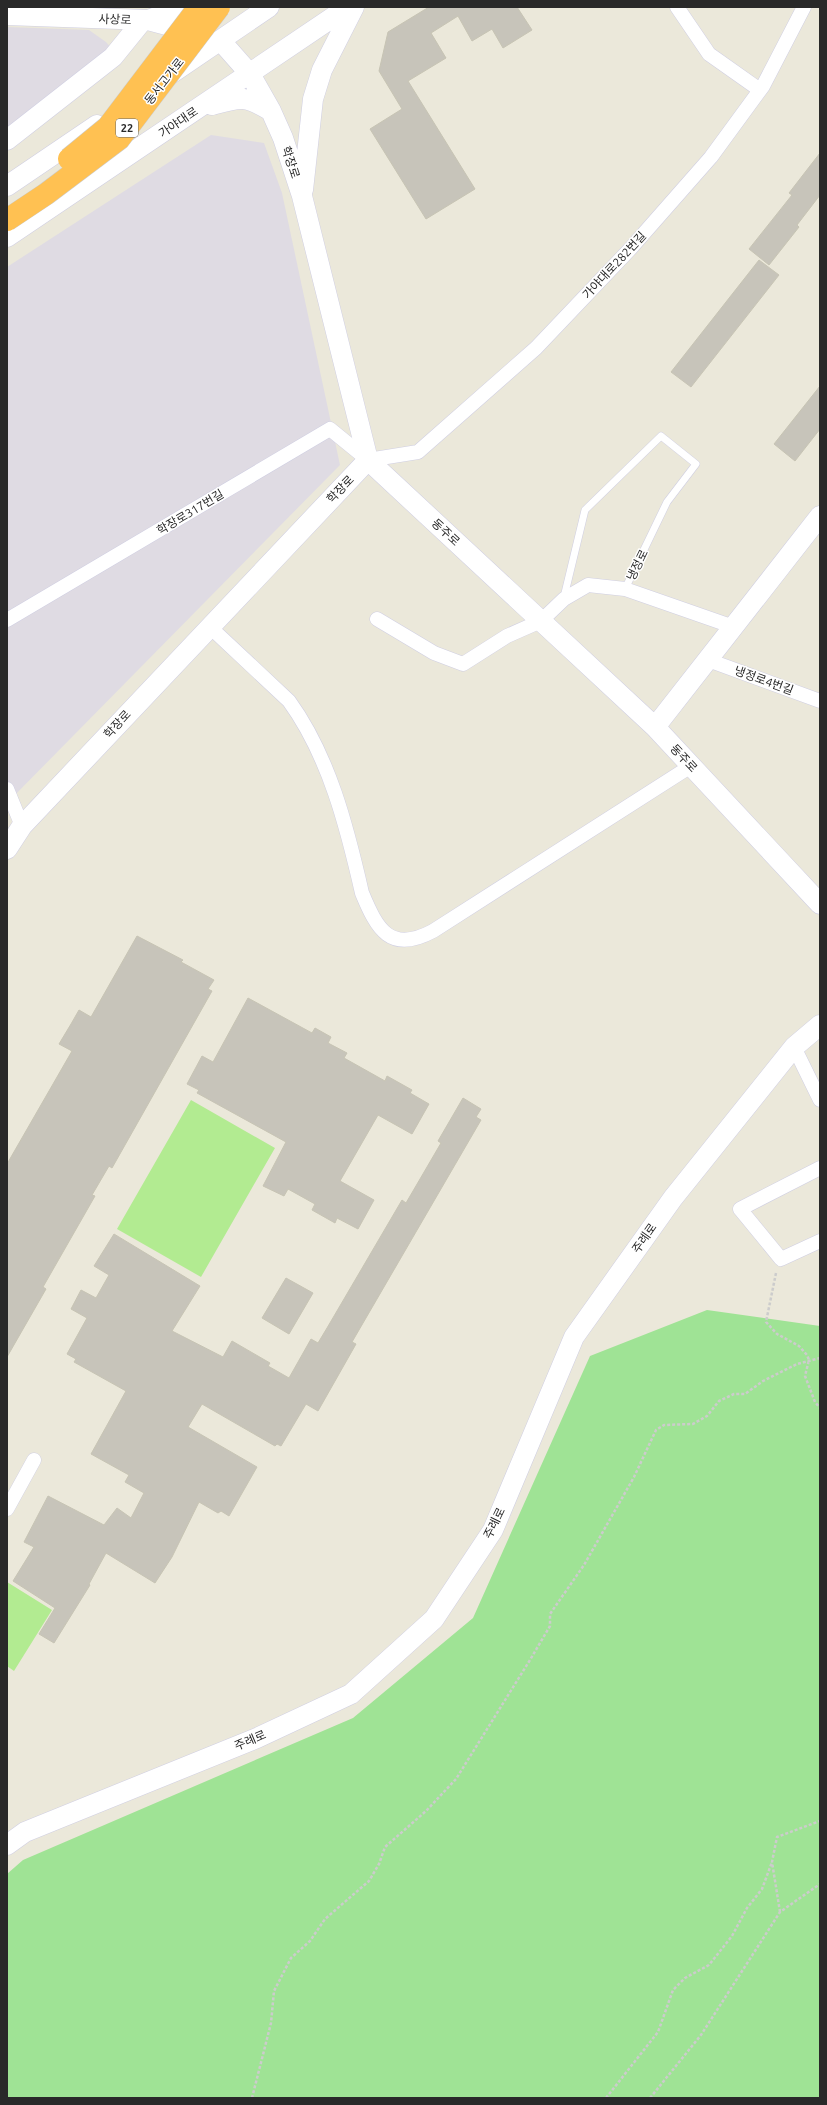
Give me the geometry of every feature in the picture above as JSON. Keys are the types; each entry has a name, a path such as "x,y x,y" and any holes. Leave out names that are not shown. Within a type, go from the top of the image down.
{"highway":[{"name":"동서고가로","path":"7,202 74,155 108,127 199,7"},
{"name":"동서고가로","path":"7,220 46,194 119,139 219,7"}],"main road":[{"path":"7,140 114,57 145,20 183,7"},
{"path":"7,186 269,7"},
{"name":"가야대로","path":"7,237 348,7"},
{"path":"302,196 313,99 322,70 354,7"},
{"name":"사상로","path":"7,15 145,20 220,40"},
{"name":"학장로","path":"7,849 22,826 368,460 302,196 283,138 271,112 250,74 220,40"},
{"path":"197,110 237,98 248,98 271,112"},
{"name":"동주로","path":"368,460 655,727 820,904"},
{"path":"655,727 820,516"},
{"name":"주례로","path":"7,1845 25,1832 258,1738 351,1694 434,1619 493,1530 574,1337 673,1198 794,1048 820,1025"}],"street":[{"path":"677,7 709,54 760,90"},
{"name":"가야대로282번길","path":"368,460 418,452 536,348 631,248 711,157 760,90 804,7"},
{"name":"학장로317번길","path":"7,620 330,429 368,460"},
{"path":"377,619 434,653 463,664 507,636 540,621 564,599 588,585 625,589"},
{"name":"냉정로","path":"625,589 734,627"},
{"path":"210,627 289,701 296,711 329,775 362,893 369,911 377,926 387,934 398,939 410,940 421,937 433,931 691,766"},
{"name":"냉정로4번길","path":"708,660 820,701"},
{"path":"7,789 22,826"},
{"path":"794,1048 820,1100"},
{"path":"820,1168 740,1209 781,1259 820,1241"},
{"path":"7,1508 34,1460"}],"lane":[{"name":"냉정로","path":"564,599 585,510 661,436 696,464 667,502 625,589"}],"path":[{"path":"781,1259 773,1284 771,1303 766,1322 778,1334 799,1346 809,1360 805,1376 815,1402 820,1408"},
{"path":"252,2098 271,2023 274,1991 291,1958 310,1942 325,1919 369,1881 379,1864 385,1846 426,1811 456,1779 550,1626 550,1614 584,1565 634,1477 656,1430 664,1425 693,1424 707,1416 719,1401 734,1394 745,1394 763,1381 809,1360 820,1358"},
{"path":"606,2098 658,2032 673,1990 686,1978 709,1965 732,1936 747,1908 762,1889 772,1862 777,1837 820,1821"},
{"path":"772,1862 780,1912"},
{"path":"650,2098 701,2035 780,1912 820,1884"}],"shaded area":[{"path":"7,27 89,30 106,42 112,49 7,133"},
{"path":"211,135 264,143 282,193 340,465 7,803 7,267"}],"green space":[{"path":"191,1100 275,1148 201,1277 117,1229"},
{"path":"707,1310 820,1326 820,2098 7,2098 7,1874 23,1860 353,1718 473,1618 590,1356"},
{"path":"7,1582 52,1610 14,1671 7,1666"}],"building":[{"path":"429,7 517,7 532,30 503,48 492,29 472,41 458,16 431,33 446,58 408,81 475,189 426,219 370,129 402,109 379,71 388,32"},
{"path":"820,153 820,195 797,225 799,227 769,265 749,249 792,195 789,193"},
{"path":"759,260 779,275 691,387 671,372"},
{"path":"820,386 820,429 795,461 774,444"},
{"path":"137,936 183,960 181,962 214,980 208,989 212,991 112,1168 109,1166 92,1195 95,1196 43,1287 46,1289 7,1357 7,1164 72,1051 59,1044 79,1010 91,1017"},
{"path":"248,998 312,1033 315,1028 331,1037 328,1043 347,1053 344,1058 385,1081 387,1076 412,1090 410,1093 429,1104 412,1134 378,1115 340,1181 374,1200 358,1229 337,1218 335,1223 312,1210 315,1204 288,1189 284,1196 263,1186 286,1142 197,1093 199,1090 187,1084 202,1056 213,1062"},
{"path":"463,1098 481,1109 476,1117 481,1120 352,1342 356,1344 318,1411 306,1404 281,1446 277,1444 275,1446 202,1404 188,1427 257,1467 229,1516 221,1511 218,1513 199,1502 172,1557 155,1583 106,1553 89,1584 90,1585 54,1643 39,1634 55,1608 13,1581 34,1547 24,1542 48,1496 104,1525 117,1508 131,1518 144,1493 125,1482 129,1475 91,1454 126,1391 74,1362 76,1359 67,1354 87,1318 71,1309 81,1290 96,1298 109,1275 94,1266 114,1234 200,1286 172,1331 223,1357 232,1341 270,1363 268,1366 289,1378 311,1339 318,1343 402,1200 406,1203 441,1143 438,1141"},
{"path":"286,1278 313,1293 289,1334 262,1318"}]}
